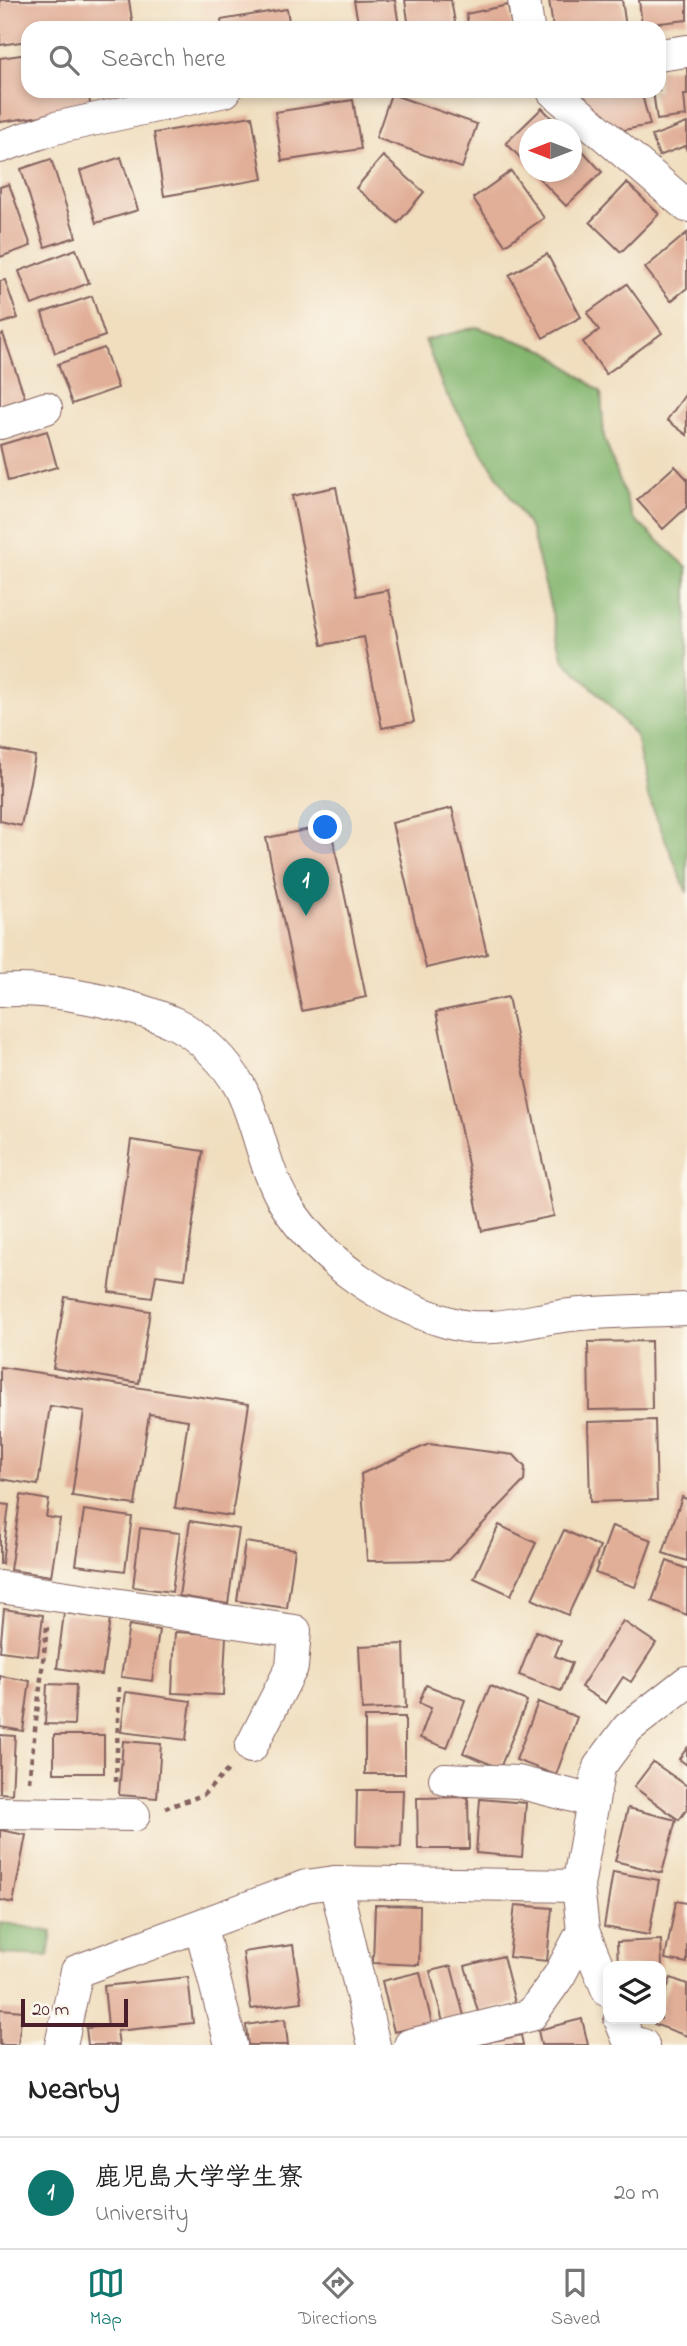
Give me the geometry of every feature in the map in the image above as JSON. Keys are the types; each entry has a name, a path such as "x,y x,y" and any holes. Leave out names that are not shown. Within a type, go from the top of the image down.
{"street":[{"path":"524,0 526,21"},
{"path":"666,54 687,51"},
{"path":"0,147 55,128 193,98"},
{"path":"561,98 687,206"},
{"path":"0,424 46,408"},
{"path":"0,991 91,999 140,1012 177,1025 214,1053 239,1086 285,1203 311,1237 367,1287 405,1308 454,1324 502,1328 569,1315 687,1309"},
{"path":"0,1587 295,1631 292,1667 251,1747"},
{"path":"603,1979 583,1931 578,1886 599,1767 628,1728 687,1682"},
{"path":"445,1779 518,1782 593,1801"},
{"path":"14,1813 124,1815"},
{"path":"61,2045 77,1971 201,1928 306,1886 335,1882 578,1886"},
{"path":"335,1882 374,2045"},
{"path":"201,1928 231,2045"},
{"path":"410,2045 531,2015 558,1976 583,1931"},
{"path":"622,2024 629,2041 643,2045"}],"path":[{"path":"14,1813 31,1746 47,1627"},
{"path":"119,1687 124,1815 203,1794 251,1747"}],"shaded area":[{"path":"201,0 325,0 203,18"}],"green space":[{"path":"477,327 547,351 601,392 604,437 633,518 687,567 687,893 647,794 636,736 599,694 564,661 531,530 444,390 425,340"},
{"path":"0,1922 52,1932 48,1956 0,1954"}],"building":[{"path":"0,0 129,0 132,21 21,21 21,42 0,45"},
{"path":"395,0 398,21 358,21 354,1"},
{"path":"405,0 451,0 455,21 408,21"},
{"path":"549,0 622,0 625,21 552,21"},
{"path":"639,0 687,0 687,20 642,21"},
{"path":"508,5 511,21 468,21 466,14"},
{"path":"287,9 289,21 221,21"},
{"path":"21,55 21,98 89,98 91,109 0,122 0,58"},
{"path":"687,67 687,95 684,95 686,116 657,120 654,98 666,98 666,69"},
{"path":"390,98 402,98 477,124 462,168 376,138"},
{"path":"576,98 643,98 650,125 624,130"},
{"path":"353,100 361,149 282,161 275,112"},
{"path":"542,108 552,119 531,119"},
{"path":"252,116 263,179 164,196 154,133"},
{"path":"687,123 687,151 685,146 659,156 652,136"},
{"path":"519,130 519,157 506,143"},
{"path":"582,150 602,172 566,206 543,182 582,182"},
{"path":"383,156 424,192 398,223 356,188"},
{"path":"121,157 138,210 96,223 80,171"},
{"path":"51,159 76,237 45,247 21,169"},
{"path":"511,171 544,218 505,245 473,198"},
{"path":"627,183 659,214 621,252 590,222"},
{"path":"9,184 31,246 0,257 0,187"},
{"path":"687,233 687,288 671,301 645,268"},
{"path":"76,249 89,283 32,305 19,271"},
{"path":"547,254 581,317 543,338 509,275"},
{"path":"5,280 18,318 0,324 0,281"},
{"path":"627,284 662,333 606,374 583,342 599,330 587,313"},
{"path":"92,296 105,336 55,353 42,313"},
{"path":"3,334 25,398 0,407 0,335"},
{"path":"104,348 118,388 72,404 58,364"},
{"path":"687,392 687,435 667,420"},
{"path":"47,431 57,467 8,481 0,445"},
{"path":"675,466 687,479 687,507 663,529 637,500"},
{"path":"336,487 357,596 388,590 414,722 382,728 364,637 322,645 292,496"},
{"path":"0,749 35,756 21,826 0,821"},
{"path":"452,808 487,954 426,968 392,823"},
{"path":"330,825 366,997 302,1011 266,838"},
{"path":"508,997 554,1216 482,1231 436,1012"},
{"path":"131,1140 203,1151 185,1279 156,1275 152,1298 109,1292"},
{"path":"65,1297 150,1311 139,1383 53,1368"},
{"path":"651,1341 652,1409 589,1410 588,1342"},
{"path":"0,1367 249,1404 232,1516 175,1508 188,1420 149,1414 135,1505 72,1496 84,1411 50,1406 38,1485 0,1479"},
{"path":"655,1420 657,1500 590,1502 588,1422"},
{"path":"429,1444 514,1455 525,1467 524,1481 448,1560 367,1561 361,1474"},
{"path":"21,1495 49,1500 46,1517 60,1519 51,1576 10,1570"},
{"path":"682,1497 687,1499 687,1561 663,1553"},
{"path":"0,1504 9,1505 2,1564 0,1564"},
{"path":"84,1510 132,1517 125,1571 76,1565"},
{"path":"190,1521 239,1529 228,1604 179,1596"},
{"path":"499,1525 536,1543 511,1595 474,1578"},
{"path":"612,1526 652,1540 635,1587 595,1573"},
{"path":"140,1528 180,1533 172,1592 133,1587"},
{"path":"564,1530 600,1547 568,1615 532,1599"},
{"path":"245,1542 295,1549 287,1608 237,1601"},
{"path":"667,1561 687,1569 687,1615 652,1601"},
{"path":"4,1609 43,1615 38,1656 0,1651"},
{"path":"64,1613 110,1619 102,1675 57,1668"},
{"path":"623,1621 656,1643 631,1682 623,1677 606,1703 581,1687"},
{"path":"129,1625 159,1630 152,1681 121,1677"},
{"path":"536,1631 561,1641 555,1656 572,1663 561,1691 519,1675"},
{"path":"175,1632 226,1635 223,1695 172,1693"},
{"path":"404,1644 406,1708 362,1710 359,1646"},
{"path":"0,1676 30,1681 23,1731 0,1727"},
{"path":"47,1684 76,1685 74,1725 45,1724"},
{"path":"426,1685 465,1700 447,1748 420,1738 431,1708 419,1703"},
{"path":"490,1686 527,1701 500,1768 463,1753"},
{"path":"126,1692 191,1701 186,1740 121,1732"},
{"path":"538,1702 577,1717 556,1775 516,1760"},
{"path":"365,1717 405,1717 405,1774 365,1774"},
{"path":"0,1735 15,1736 12,1794 0,1793"},
{"path":"54,1735 104,1735 104,1773 54,1773"},
{"path":"123,1741 161,1744 157,1798 119,1795"},
{"path":"687,1748 687,1765 679,1759"},
{"path":"653,1762 687,1786 687,1809 679,1820 634,1787"},
{"path":"357,1790 403,1790 401,1847 356,1846"},
{"path":"468,1797 469,1849 418,1849 417,1798"},
{"path":"480,1799 526,1803 522,1857 476,1853"},
{"path":"628,1808 676,1820 662,1873 615,1861"},
{"path":"0,1830 26,1835 13,1903 0,1900"},
{"path":"613,1872 659,1880 649,1935 604,1927"},
{"path":"676,1901 687,1903 687,1963 665,1959"},
{"path":"375,1905 420,1906 419,1965 373,1963"},
{"path":"515,1905 552,1908 547,1961 509,1957"},
{"path":"661,1940 662,1961 618,1961 617,1942"},
{"path":"293,1945 302,2002 251,2009 243,1952"},
{"path":"503,1956 515,2003 478,2012 465,1966"},
{"path":"451,1966 464,2016 443,2022 430,1971"},
{"path":"420,1972 432,2024 394,2032 382,1981"},
{"path":"188,1977 193,2023 117,2031 119,2045 88,2045 86,2028 108,2026 104,1986"},
{"path":"671,1978 687,1984 687,2036 654,2024 666,2024 666,1992"},
{"path":"0,2009 22,2011 18,2045 0,2045"},
{"path":"285,2019 288,2045 248,2045 246,2025"},
{"path":"582,2019 588,2045 541,2045 538,2030"},
{"path":"521,2035 523,2045 480,2045 480,2044"}],"place":[{"name":"鹿児島大学学生寮","path":"306,916"}]}
